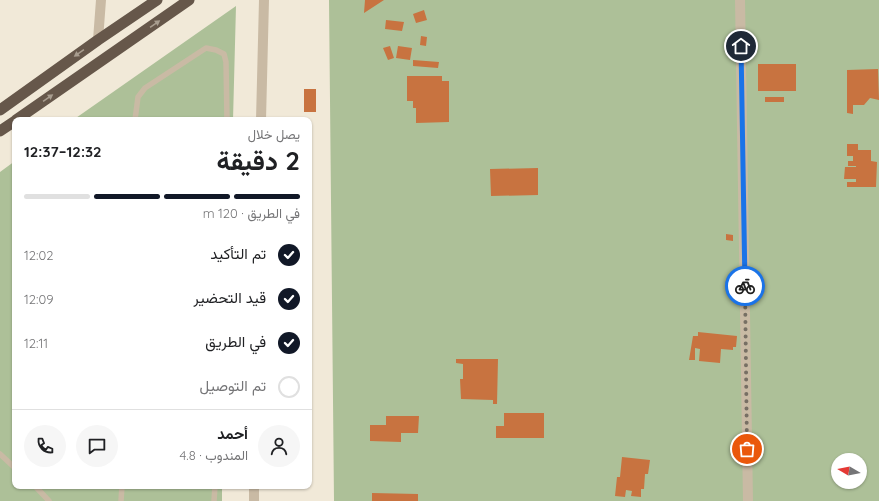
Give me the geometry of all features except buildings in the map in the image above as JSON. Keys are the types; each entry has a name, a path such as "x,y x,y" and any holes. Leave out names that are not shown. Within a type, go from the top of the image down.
{"highway":[{"path":"0,110 98,40 158,0"},
{"path":"20,117 189,0"},
{"path":"0,131 12,123"}],"street":[{"path":"98,40 101,0"},
{"path":"262,117 264,0"},
{"path":"740,0 748,501"},
{"path":"254,489 254,501"}],"lane":[{"path":"135,117 138,97 145,88 206,48 216,50 224,54 226,62 227,117"},
{"path":"0,454 12,465"},
{"path":"38,489 49,501"},
{"path":"121,501 122,489"},
{"path":"214,501 215,489"}],"green space":[{"path":"329,0 879,0 879,501 334,501"},
{"path":"236,6 233,117 77,117"},
{"path":"12,163 12,489 222,489 222,501 0,501 0,172"}],"way so far":[{"path":"745,286 747,449"}],"route":[{"path":"741,46 745,286"}]}
